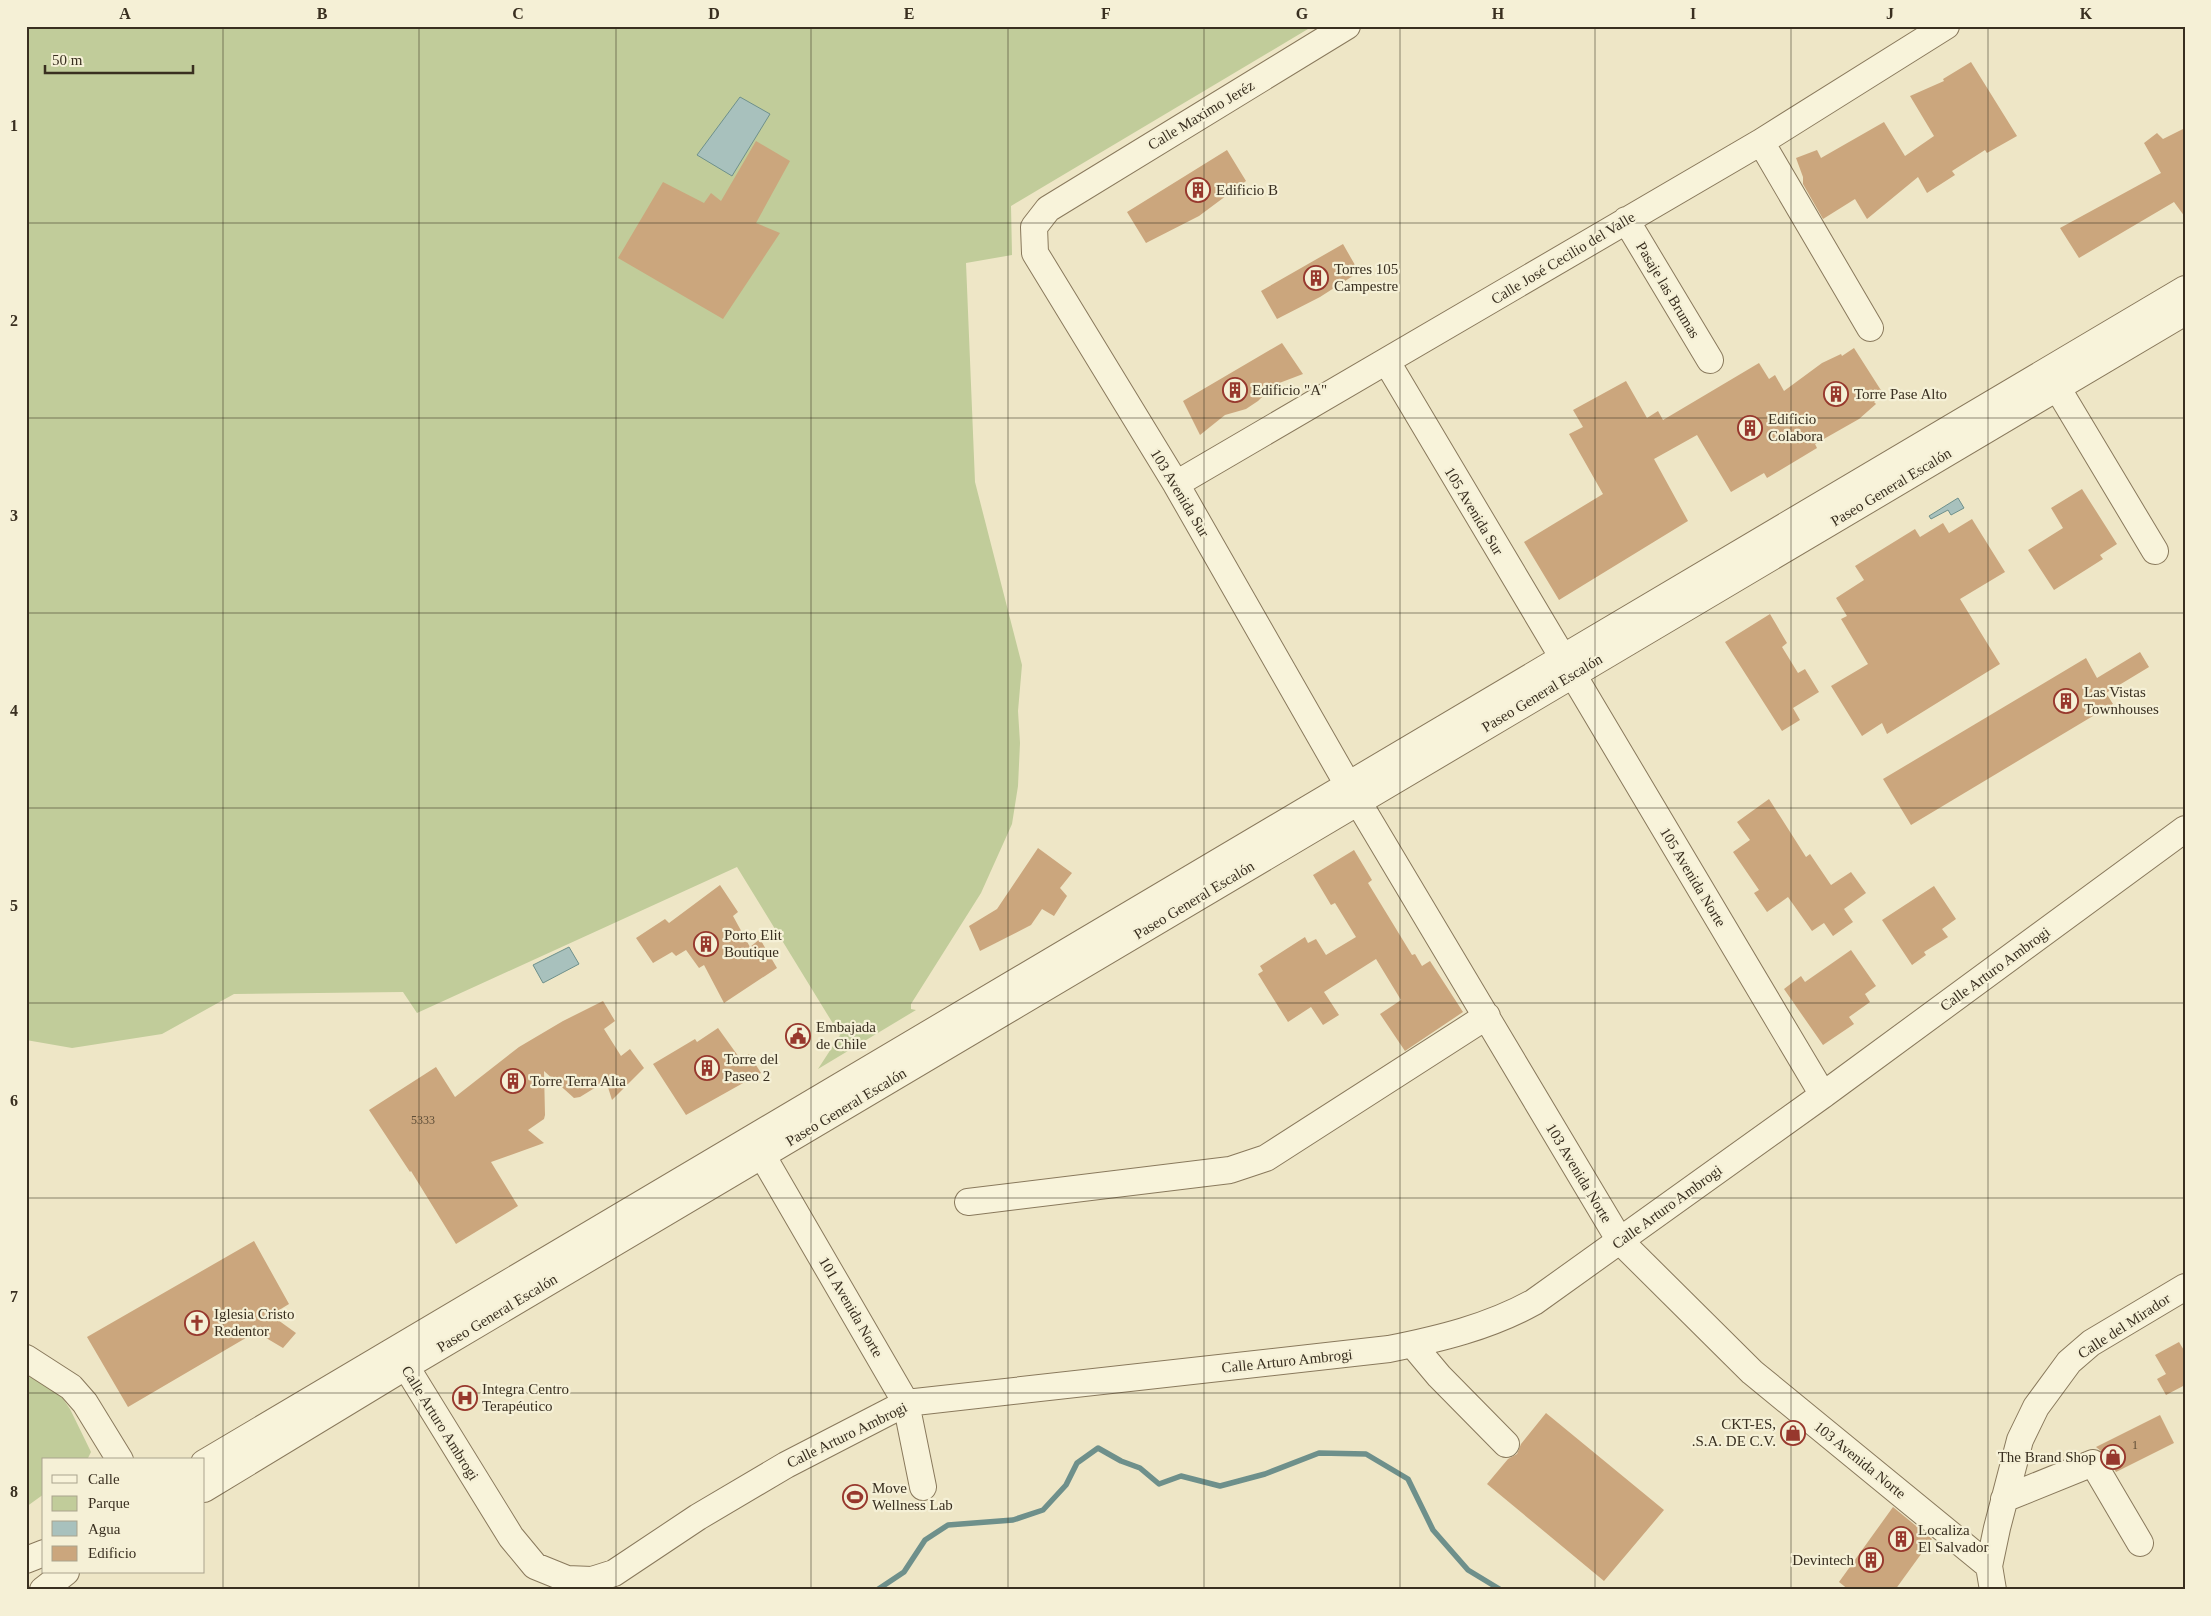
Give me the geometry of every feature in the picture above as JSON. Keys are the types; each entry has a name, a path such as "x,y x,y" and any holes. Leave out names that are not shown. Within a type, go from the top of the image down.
{"street":[{"name":"Calle Maximo Jeréz","path":"1054,204 1347,26"},
{"name":"Calle José Cecilio del Valle","path":"1176,484 1761,142 1946,26"},
{"path":"1761,142 1870,328"},
{"name":"103 Avenida Sur","path":"1054,204 1043,213 1034,227 1033,246 1038,261 1176,484 1353,794"},
{"name":"Pasaje las Brumas","path":"1626,220 1710,360"},
{"name":"Paseo General Escalón","path":"205,1462 400,1358 758,1147 2052,379 2185,289"},
{"name":"Paseo General Escalón","path":"2052,379 2185,312"},
{"name":"105 Avenida Sur","path":"1387,362 1567,667"},
{"path":"2052,379 2155,551"},
{"name":"105 Avenida Norte","path":"1567,667 1823,1095"},
{"name":"103 Avenida Norte","path":"1353,794 1620,1241 1752,1372 1991,1578"},
{"name":"Calle Arturo Ambrogi","path":"400,1358 510,1537 535,1566 567,1579 592,1580 614,1573 698,1517 786,1465 906,1403 1389,1350 1477,1327 1510,1315 1534,1302 1823,1095 2185,829"},
{"path":"968,1202 1207,1173 1250,1165 1266,1158 1487,1016"},
{"name":"101 Avenida Norte","path":"758,1147 906,1403 922,1487"},
{"name":"Calle del Mirador","path":"1991,1578 2004,1499 2024,1431 2036,1407 2068,1362 2091,1343 2185,1287"},
{"path":"1413,1345 1439,1376 1506,1444"},
{"path":"26,1358 71,1387 85,1403 119,1458"},
{"name":"Paseo General Escalón","path":"205,1488 400,1358"},
{"path":"2004,1499 2093,1463 2140,1543"},
{"path":"26,1560 42,1554"},
{"path":"43,1590 63,1574"}],"green space":[{"path":"26,26 1313,26 1011,206 1012,255 966,263 975,482 1022,665 1018,711 1020,743 1018,786 1012,824 981,893 911,1004 911,1009 916,1010 818,1069 840,1035 737,867 417,1013 403,992 234,994 162,1034 72,1048 26,1040"},
{"path":"26,1374 59,1393 70,1409 91,1452 88,1458 42,1458 42,1495 26,1507"}],"water":[{"path":"740,97 770,114 732,176 697,155"},
{"path":"1958,498 1964,508 1951,515 1948,510 1931,519 1929,516"},
{"path":"569,947 579,964 543,983 533,965"}],"building":[{"path":"1971,62 2017,136 1987,153 1985,150 1952,171 1955,175 1927,193 1918,177 1867,219 1855,199 1823,219 1803,184 1803,177 1796,158 1817,150 1821,158 1884,122 1905,156 1934,136 1910,96 1944,81 1943,79"},
{"path":"2185,128 2185,217 2174,202 2079,258 2060,228 2161,173 2144,143 2157,133 2163,139"},
{"path":"756,141 790,161 756,223 780,233 723,319 618,258 663,182 704,203 711,193 721,201"},
{"name":"Edificio B","path":"1227,150 1246,181 1199,216 1146,243 1127,212"},
{"name":"Torres 105 Campestre","path":"1343,244 1359,272 1320,297 1277,319 1261,291"},
{"name":"Edificio \"A\"","path":"1282,343 1303,374 1274,385 1258,401 1246,409 1225,415 1200,435 1183,401"},
{"path":"1854,348 1884,395 1874,402 1876,404 1859,419 1815,444 1817,448 1767,478 1764,473 1731,492 1697,435 1654,459 1688,521 1559,600 1524,542 1603,494 1569,434 1583,427 1573,410 1626,381 1647,418 1658,411 1663,420 1759,363 1769,379 1775,375 1784,391 1822,363 1841,354 1842,356"},
{"path":"2082,489 2117,544 2100,555 2103,559 2054,590 2028,550 2063,528 2051,508"},
{"path":"1972,519 2005,572 1960,599 2000,664 1887,734 1882,723 1862,736 1831,686 1868,664 1841,619 1847,616 1836,598 1864,580 1855,566 1915,529 1920,537 1943,523 1949,533"},
{"path":"1770,614 1787,643 1782,647 1798,673 1805,669 1819,692 1793,708 1800,720 1782,731 1725,642"},
{"path":"2140,652 2149,667 2106,693 2113,704 1911,825 1883,779 2086,658 2097,678"},
{"path":"1769,799 1806,857 1810,854 1831,885 1851,872 1866,893 1844,909 1853,922 1833,936 1824,923 1812,931 1788,897 1767,912 1754,893 1759,890 1733,852 1750,840 1737,822"},
{"path":"1038,848 1072,873 1060,888 1067,896 1054,916 1042,909 1031,925 980,951 969,926 997,909"},
{"path":"1354,850 1372,880 1368,883 1412,955 1415,954 1422,966 1430,961 1463,1012 1405,1051 1380,1014 1401,1000 1376,959 1324,992 1339,1015 1323,1025 1311,1007 1288,1022 1258,974 1263,971 1260,966 1305,937 1308,943 1316,939 1326,955 1356,937 1335,903 1331,905 1313,875"},
{"name":"Porto Elit Boutique","path":"720,885 738,912 733,916 750,947 760,939 777,968 724,1003 704,965 699,968 686,950 676,956 672,952 653,963 636,938 665,919 669,923"},
{"path":"1934,886 1956,919 1942,929 1948,937 1924,952 1926,955 1912,965 1882,920"},
{"path":"1851,950 1876,986 1865,994 1870,1002 1849,1017 1854,1024 1823,1045 1784,989 1801,976 1805,982"},
{"path":"603,1001 615,1021 604,1029 621,1056 630,1049 644,1068 612,1100 606,1081 580,1097 574,1098 544,1071 544,1119 528,1130 544,1143 491,1162 518,1206 456,1244 411,1171 369,1110 436,1067 455,1097 519,1047 563,1021"},
{"name":"Torre del Paseo 2","path":"718,1028 741,1060 749,1054 761,1073 686,1115 653,1064 695,1039 697,1042"},
{"name":"Iglesia Cristo Redentor","path":"254,1241 289,1304 271,1315 296,1333 283,1348 256,1332 128,1407 87,1337"},
{"path":"2179,1342 2185,1352 2185,1385 2166,1395 2157,1379 2166,1374 2155,1355"},
{"path":"1546,1413 1664,1510 1604,1581 1487,1484 1508,1459 1517,1454 1521,1444"},
{"path":"2160,1415 2174,1443 2116,1472 2106,1455 2096,1447"},
{"path":"1893,1507 1932,1539 1895,1590 1849,1590 1839,1582"}],"waterway":[{"path":"877,1590 904,1572 925,1540 948,1525 1013,1520 1043,1510 1066,1485 1077,1463 1098,1448 1121,1461 1140,1468 1159,1484 1181,1476 1220,1486 1265,1474 1319,1453 1366,1454 1408,1479 1433,1530 1468,1570 1501,1590"}],"place":[{"name":"Edificio B","path":"1198,190"},
{"name":"Torres 105 Campestre","path":"1316,278"},
{"name":"Edificio \"A\"","path":"1235,390"},
{"name":"Torre Pase Alto","path":"1836,394"},
{"name":"Edificio Colabora","path":"1750,428"},
{"name":"Las Vistas Townhouses","path":"2066,701"},
{"name":"Porto Elit Boutique","path":"706,944"},
{"name":"Embajada de Chile","path":"798,1036"},
{"name":"Torre del Paseo 2","path":"707,1068"},
{"name":"Torre Terra Alta","path":"513,1081"},
{"name":"Iglesia Cristo Redentor","path":"197,1323"},
{"name":"Integra Centro Terapéutico","path":"465,1398"},
{"name":"CKT-ES, .S.A. DE C.V.","path":"1793,1433"},
{"name":"The Brand Shop","path":"2113,1457"},
{"name":"Move Wellness Lab","path":"855,1497"},
{"name":"Localiza El Salvador","path":"1901,1539"},
{"name":"Devintech","path":"1871,1560"}]}
